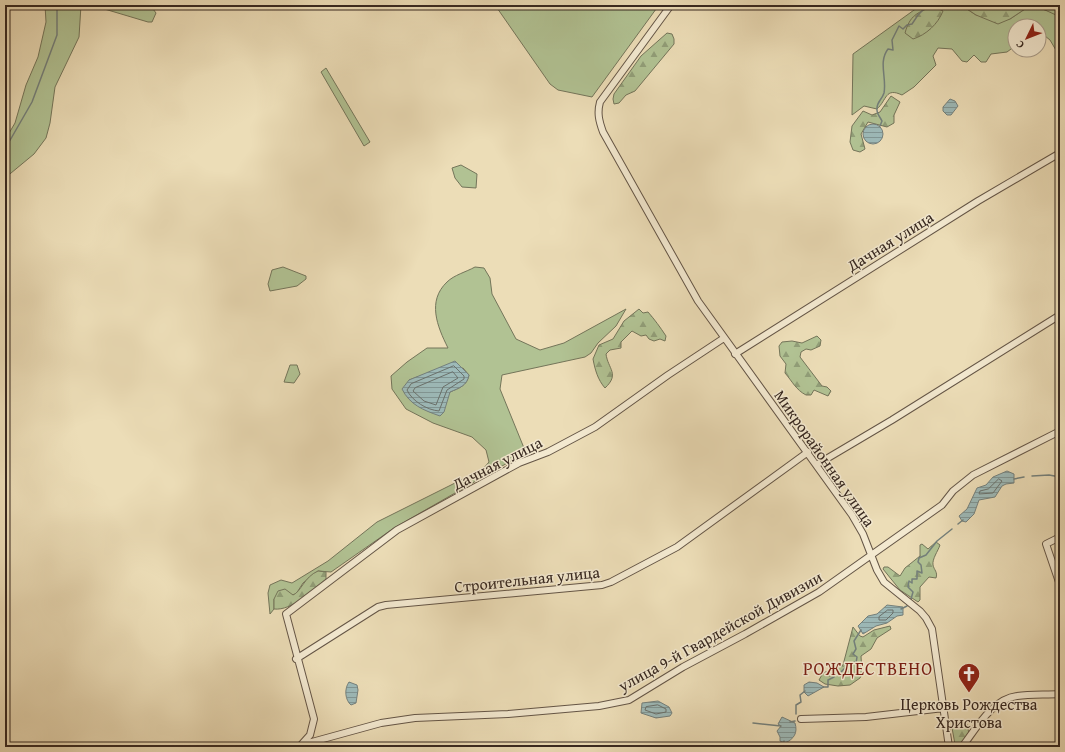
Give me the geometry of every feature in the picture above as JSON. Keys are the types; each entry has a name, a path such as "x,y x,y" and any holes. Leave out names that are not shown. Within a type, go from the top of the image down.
{"street":[{"name":"Микрорайонная улица","path":"671,5 600,102 598,118 603,132 692,292 735,354 808,452 852,515 863,534 884,582 920,611 926,618 932,629 949,747"},
{"name":"Дачная улица","path":"735,354 972,205 1060,153"},
{"path":"816,465 899,416 1060,315"},
{"name":"Дачная улица","path":"296,659 286,614 397,530 519,463 548,452 595,427 668,375 724,338"},
{"name":"улица 9-й Гвардейской Дивизии","path":"299,746 381,723 415,718 508,714 599,706 629,700 683,667 819,592 942,505 953,490 973,475 1060,431"},
{"name":"Строительная улица","path":"296,659 378,608 386,605 602,585 611,582 677,547 808,452"},
{"path":"1060,536 1046,544 1060,585"},
{"path":"296,659 314,719 310,735 299,746"},
{"path":"962,747 992,710 1003,701 1017,696 1060,694"},
{"path":"801,719 866,717 944,708"}],"green space":[{"path":"45,5 81,5 79,37 55,87 50,123 46,138 34,154 5,178 5,140 15,123 26,85 38,57 46,22"},
{"path":"91,5 150,5 156,13 152,22 148,22"},
{"path":"495,5 659,5 592,97 558,90 550,84"},
{"path":"921,5 961,5 976,15 1007,19 1007,52 991,54 986,62 981,62 974,55 967,62 962,61 952,49 938,48 933,56 936,65 914,87 902,95 896,93 889,94 877,109 864,106 852,115 853,54"},
{"path":"961,5 1031,5 1012,18 1007,18 1007,20 998,24 976,15"},
{"path":"1031,5 1060,15 1060,57 1047,38 1047,18 1012,18"},
{"path":"1034,5 1060,5 1060,15 1056,15"},
{"path":"933,6 943,11 941,16 931,28 922,35 913,39 905,33 909,22 915,15"},
{"path":"667,33 672,34 674,44 635,91 626,95 619,103 614,104 614,94 641,56"},
{"path":"326,68 370,142 364,146 321,72"},
{"path":"891,96 900,102 894,115 894,123 887,127 868,122 861,134 865,149 860,152 853,150 850,142 852,126 863,111 872,115 880,112"},
{"path":"461,165 477,174 476,188 462,187 455,178 452,168"},
{"path":"283,267 306,276 306,279 297,286 270,291 268,284 272,270"},
{"path":"475,267 484,268 490,278 492,294 516,339 540,350 564,343 626,309 616,326 598,343 591,353 585,357 502,375 500,389 524,448 523,454 394,528 331,572 318,571 303,583 296,594 274,599 274,609 270,614 268,593 270,585 281,580 292,583 328,561 377,522 483,469 489,462 486,450 472,437 433,423 406,409 392,389 391,376 407,362 427,348 448,348 440,331 436,314 437,297 447,282 457,275","holes":["463,368 469,375 464,384 450,392 409,380 428,373"]},
{"path":"639,309 643,313 648,312 653,318 666,336 665,341 660,339 654,341 649,339 646,335 641,336 632,331 621,342 621,348 610,350 606,354 612,371 612,379 605,388 597,375 593,359 599,345 613,339 624,321"},
{"path":"817,336 821,340 820,346 811,350 806,349 801,352 800,357 822,386 827,387 831,391 828,396 814,390 811,395 806,395 799,391 785,373 786,364 780,356 779,346 782,342 792,341 802,343"},
{"path":"290,365 297,365 300,374 294,383 284,382"},
{"path":"936,542 940,545 933,563 933,567 937,574 936,578 929,577 920,587 920,600 918,602 900,590 883,569 884,567 888,567 900,576 905,568 920,556 920,545 922,544 928,549"},
{"path":"318,571 326,572 326,579 315,589 288,607 274,609 274,599 278,591 285,589 293,595 309,577"},
{"path":"890,626 891,629 877,638 871,649 861,656 862,674 860,678 850,685 838,686 825,684 819,680 823,673 843,665 853,627 860,636 863,637 874,630"},
{"path":"963,720 967,724 969,734 959,747 955,744 952,728 954,724 957,725"}],"water":[{"path":"950,99 955,101 958,106 951,115 947,115 943,111 943,107"},
{"path":"873,124 880,127 883,134 880,141 873,144 866,141 863,134 866,127"},
{"path":"455,361 469,375 468,379 459,388 450,392 444,412 440,416 428,412 413,403 405,395 402,389 409,380"},
{"path":"1007,471 1014,474 1014,483 1002,486 995,497 979,500 974,514 966,522 962,521 959,516 967,509 977,488 986,485 993,477"},
{"path":"887,605 903,607 903,615 897,616 887,623 876,626 863,634 858,626 868,616 877,614"},
{"path":"349,682 357,685 358,690 356,703 351,705 347,700 346,694 346,688"},
{"path":"809,682 817,683 824,687 808,696 804,692 804,685"},
{"path":"658,701 669,707 672,713 670,716 656,718 641,713 642,703"},
{"path":"782,717 795,723 796,727 796,733 791,740 785,743 780,741 777,731 781,726 778,724"}],"waterway":[{"path":"5,149 32,102 57,35 57,5"},
{"path":"880,126 882,121 877,107 884,93 885,87 883,65 885,54 888,49 893,50 892,40 899,26 903,29 907,25 912,24 918,15 928,5"},
{"path":"1032,476 1049,475 1060,477"},
{"path":"1014,479 1024,477"},
{"path":"958,524 963,520"},
{"path":"911,599 913,592 908,587 909,581 912,583 912,579 917,579 917,571 922,573 921,565 918,562 919,558 926,555 937,541 952,529"},
{"path":"901,609 907,606"},
{"path":"823,687 828,687 828,680 834,677 836,673 840,673 847,666 851,667 854,662 856,663 857,657 853,654 856,649 854,641 861,630"},
{"path":"796,714 796,705 801,702 800,695 805,691"},
{"path":"790,722 795,721"},
{"path":"753,723 781,726"},
{"path":"783,747 784,741"}],"place":[{"name":"Церковь Рождества Христова","path":"969,694"}],"district":[{"name":"РОЖДЕСТВЕНО","path":"868,669"}]}
